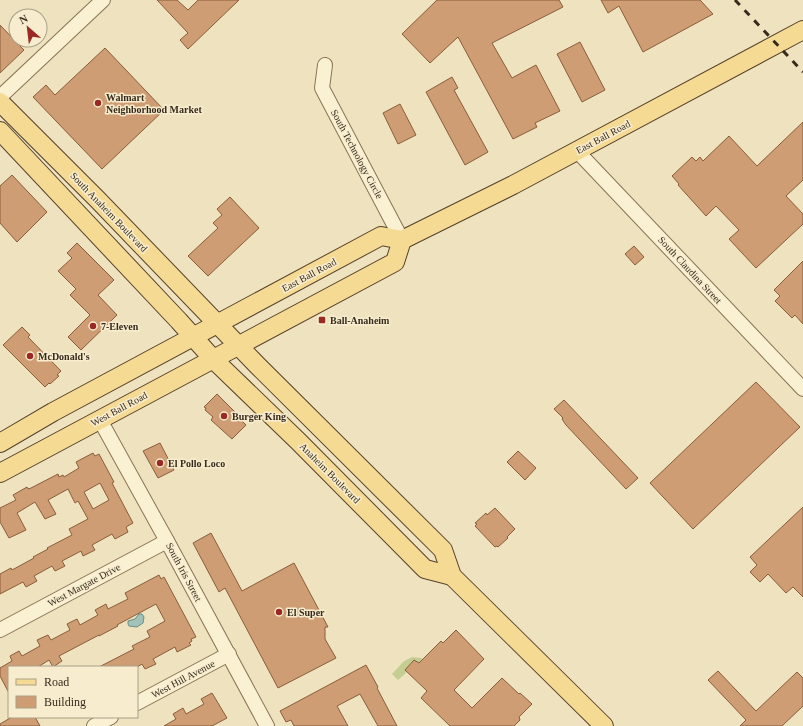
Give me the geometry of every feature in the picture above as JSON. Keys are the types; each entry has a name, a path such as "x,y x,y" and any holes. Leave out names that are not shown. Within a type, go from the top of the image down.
{"main road":[{"name":"East Ball Road","path":"217,324 381,236 402,240 513,185 803,30"},
{"name":"South Anaheim Boulevard","path":"0,102 97,199 238,345"},
{"path":"0,132 193,337"},
{"path":"402,240 395,262 238,345 443,550 452,576 604,726"},
{"path":"0,443 53,412 217,324"},
{"name":"Anaheim Boulevard","path":"193,337 213,359 298,441 425,569 452,576"},
{"name":"West Ball Road","path":"0,473 238,345"}],"street":[{"path":"0,97 103,0"},
{"name":"South Technology Circle","path":"325,65 322,88 402,240"},
{"name":"South Claudina Street","path":"577,151 803,390"},
{"name":"South Iris Street","path":"100,420 267,726"},
{"name":"West Margate Drive","path":"0,630 167,541"},
{"name":"West Hill Avenue","path":"138,702 229,654"},
{"path":"94,726 109,718"}],"green space":[{"path":"412,657 422,658 421,665 418,662 398,680 392,674 404,661"}],"water":[{"path":"139,614 142,614 144,617 143,623 137,627 129,626 128,621 135,619"}],"building":[{"path":"157,0 177,0 188,10 198,0 239,0 188,49 180,40 188,33"},
{"path":"437,0 559,0 563,7 492,43 512,78 536,65 560,111 535,123 537,127 513,139 458,37 430,63 402,34"},
{"path":"601,0 700,0 713,14 643,52 619,6 608,13"},
{"path":"0,25 8,33 8,48 22,48 24,50 0,73"},
{"path":"580,42 605,90 582,102 557,54"},
{"name":"Walmart Neighborhood Market","path":"105,48 164,110 102,169 33,97 46,85 55,95"},
{"path":"452,77 458,88 454,90 488,152 465,165 426,92"},
{"path":"400,104 416,135 398,144 383,113"},
{"path":"803,122 803,180 786,196 803,214 803,224 756,268 729,239 739,230 716,206 706,216 678,185 679,184 672,176 692,157 696,161 700,157 703,161 729,136 757,166"},
{"path":"12,175 47,212 17,242 0,223 0,186"},
{"path":"230,197 259,228 208,276 188,256 218,228 213,223 222,215 217,209"},
{"path":"77,243 114,280 98,295 117,315 81,350 68,337 90,315 70,295 76,289 58,271 72,258 67,253"},
{"path":"634,246 644,257 635,265 625,254"},
{"path":"803,261 803,324 795,315 792,318 775,301 780,296 774,290"},
{"name":"McDonald's","path":"22,327 30,335 28,337 61,371 57,375 59,376 45,387 3,345"},
{"path":"756,382 800,427 693,529 650,483"},
{"name":"Burger King","path":"217,394 246,425 232,439 211,420 213,417 205,410 206,408 204,407"},
{"path":"564,400 638,478 626,489 566,425 562,419 563,418 554,409"},
{"name":"El Pollo Loco","path":"160,443 174,470 158,478 143,451"},
{"path":"518,451 536,468 525,480 507,462"},
{"path":"93,453 95,456 99,454 133,523 126,527 128,532 115,539 112,534 92,545 95,550 83,556 81,551 62,561 65,566 55,571 52,566 34,576 37,581 26,587 23,582 0,594 0,574 11,568 12,570 34,558 33,557 48,549 47,548 72,535 69,529 88,519 78,501 75,503 68,489 48,500 56,514 45,519 35,502 17,513 26,530 9,538 0,522 0,508 16,500 13,495 27,487 28,489 31,488 58,474 59,477 63,475 64,477 79,468 76,462","holes":["100,483 109,500 93,509 84,492"]},
{"path":"803,507 803,597 793,587 786,593 768,574 760,582 750,572 757,565 750,557"},
{"path":"495,508 515,529 498,547 495,547 475,526 477,524 475,523 486,513 487,515"},
{"name":"El Super","path":"211,533 242,591 294,563 328,627 325,627 325,639 336,658 278,688 225,588 219,592 193,543"},
{"path":"159,575 161,579 164,577 196,637 191,639 192,641 189,643 191,645 177,652 175,647 153,659 156,664 145,669 142,664 138,666 101,666 134,649 132,646 150,637 147,631 165,621 156,604 117,625 118,626 59,656 62,661 54,666 52,666 49,660 40,666 8,666 8,691 0,676 0,668 12,661 10,656 19,651 22,656 40,646 37,640 48,635 51,640 70,630 67,624 77,619 80,625 98,615 95,610 106,604 108,609 128,599 125,593"},
{"path":"456,630 484,659 454,690 472,708 502,678 532,704 519,717 520,720 514,726 450,726 421,698 427,691 405,670 414,660 419,663 441,641 443,643"},
{"path":"366,665 397,726 378,726 360,694 337,706 348,726 294,726 291,720 286,722 280,711"},
{"path":"718,671 756,711 797,672 803,678 803,706 782,726 740,726 746,720 708,680"},
{"path":"212,693 227,718 212,726 164,726 176,719 173,714 183,708 186,714 204,704 201,699"},
{"path":"10,718 36,718 40,726 0,726 0,724"}],"railway":[{"path":"735,0 803,72"}],"place":[{"name":"Walmart Neighborhood Market","path":"98,103"},
{"name":"Ball-Anaheim","path":"322,320"},
{"name":"7-Eleven","path":"93,326"},
{"name":"McDonald's","path":"30,356"},
{"name":"Burger King","path":"224,416"},
{"name":"El Pollo Loco","path":"160,463"},
{"name":"El Super","path":"279,612"}]}
